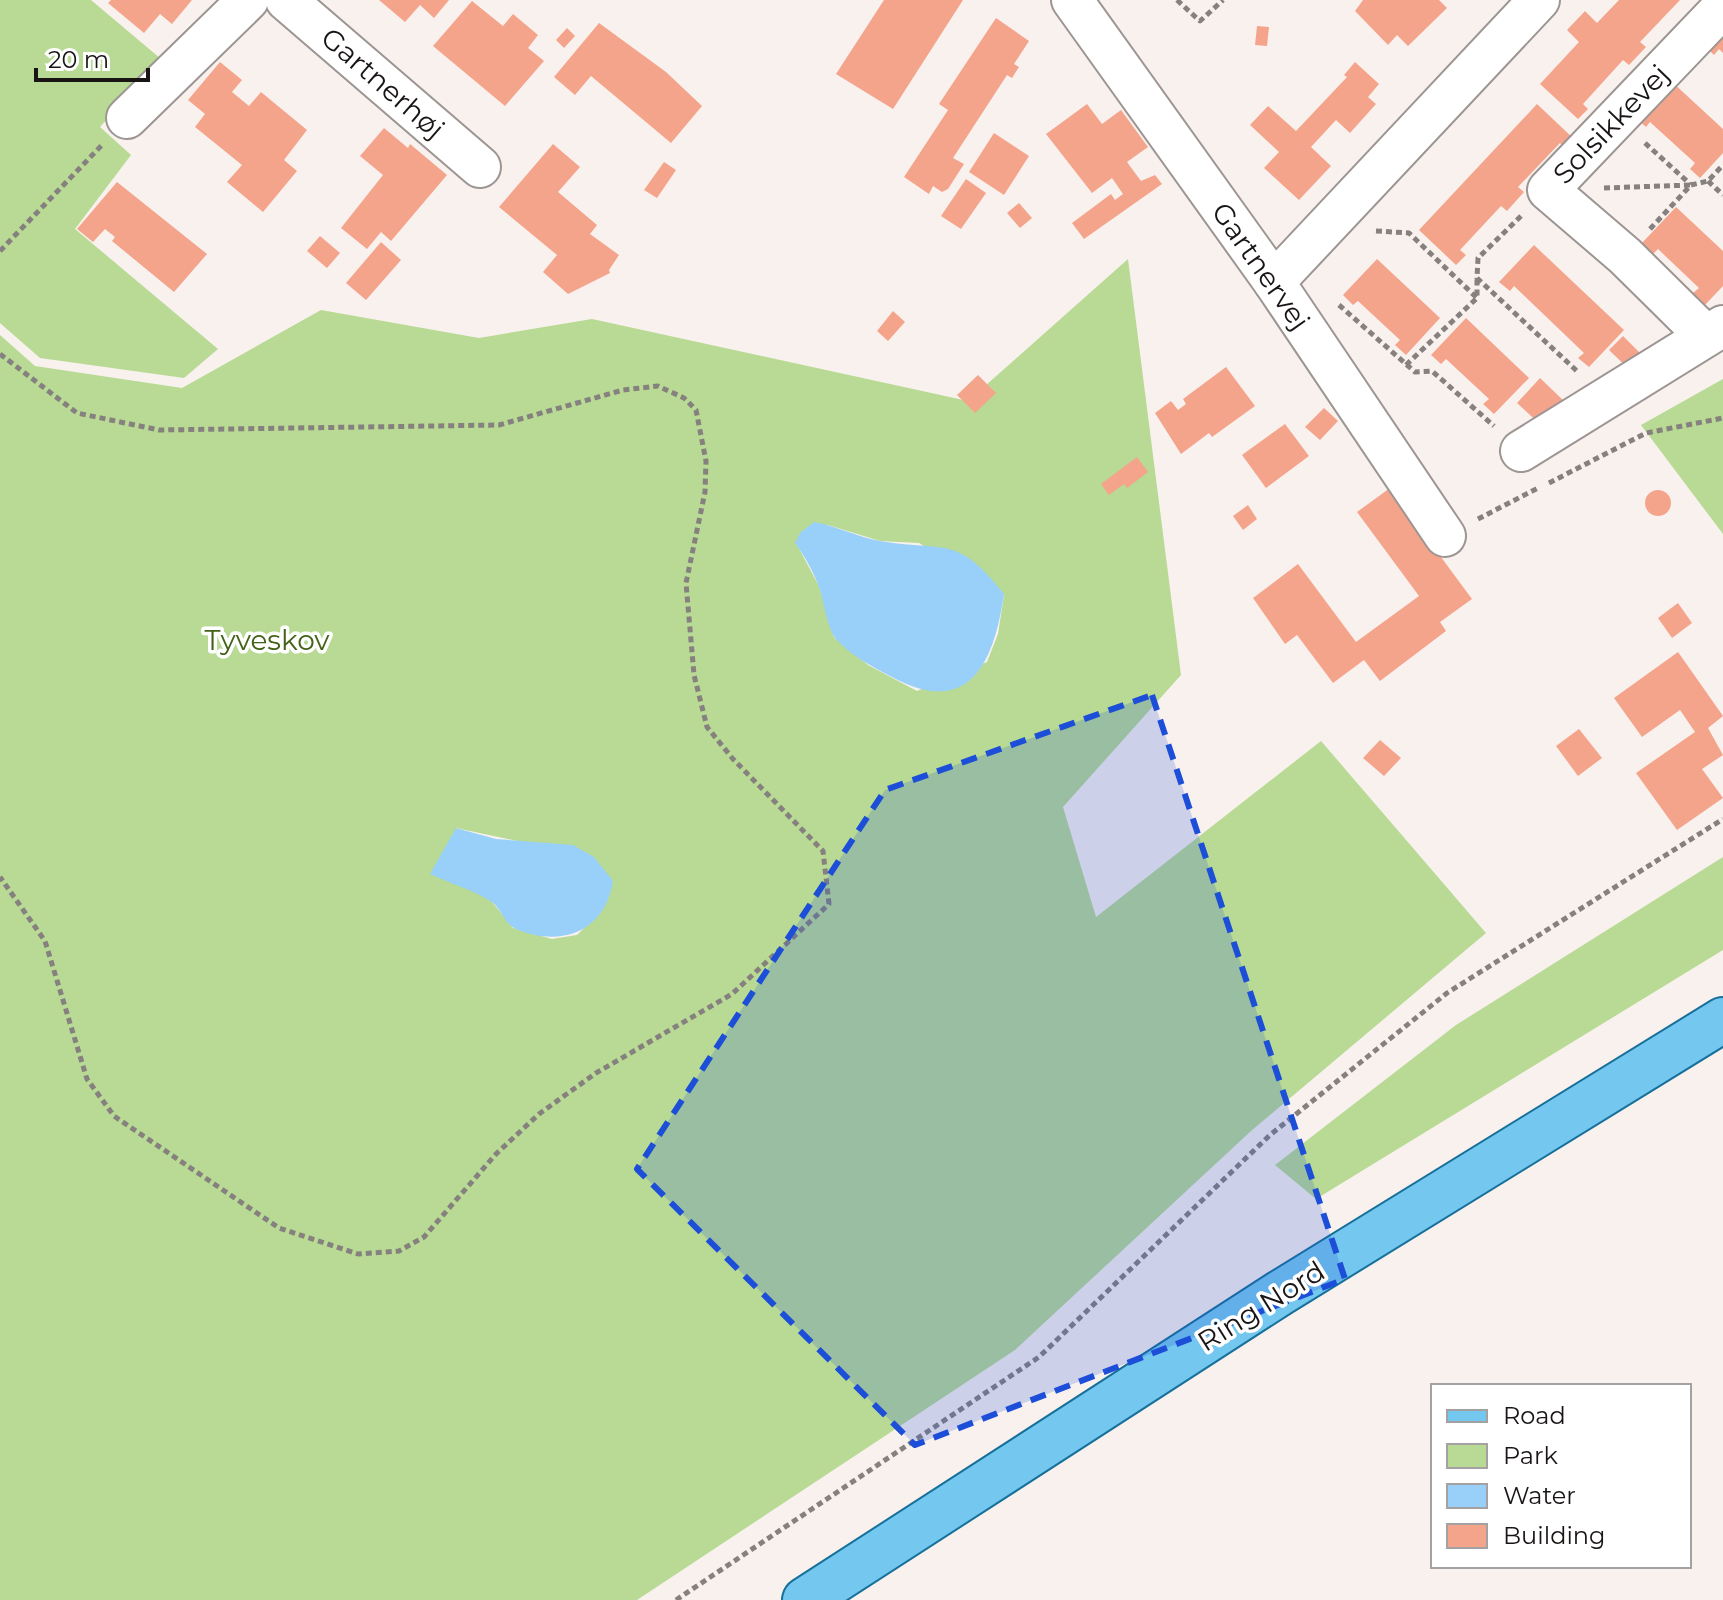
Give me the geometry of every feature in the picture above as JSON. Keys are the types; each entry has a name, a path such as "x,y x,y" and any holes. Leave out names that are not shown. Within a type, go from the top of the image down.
{"main road":[{"name":"Ring Nord","path":"805,1600 1280,1293 1723,1020"}],"street":[{"path":"127,118 248,0"},
{"name":"Gartnerhøj","path":"286,0 480,167"},
{"name":"Gartnervej","path":"1072,0 1274,282 1445,536"},
{"path":"1274,282 1532,3"},
{"name":"Solsikkevej","path":"1521,451 1714,331 1548,190 1723,7"}],"path":[{"path":"1177,0 1200,21 1223,0"},
{"path":"1617,117 1691,185"},
{"path":"0,251 127,118"},
{"path":"1406,365 1477,298 1478,258 1548,190 1691,185 1708,181 1723,165"},
{"path":"1708,181 1723,195"},
{"path":"1625,256 1691,185"},
{"path":"1326,227 1409,233 1477,298"},
{"path":"1477,278 1606,398"},
{"path":"1338,304 1415,372 1432,371 1521,451"},
{"path":"0,354 77,413 159,430 499,425 623,390 658,386 684,398 696,410 706,461 705,492 686,583 694,675 707,727 733,759 823,851 829,904 732,994 596,1073 539,1114 496,1154 424,1237 399,1251 358,1254 279,1228 114,1116 87,1079 45,941 0,877"},
{"path":"1445,536 1646,433 1723,418"},
{"path":"676,1600 1039,1357 1270,1135 1447,993 1723,819"}],"highlighted area":[{"path":"1152,695 1345,1279 915,1445 637,1169 885,790"}],"green space":[{"path":"0,0 91,0 161,59 100,127 131,155 75,229 218,349 184,378 40,358 0,323"},
{"name":"Tyveskov","path":"1128,259 1181,675 1063,807 1096,917 1321,741 1486,933 1251,1131 1015,1350 637,1600 0,1600 0,335 35,366 182,388 321,310 479,338 592,319 968,401","holes":["828,525 880,541 919,543 1004,595 998,634 987,662 917,691 868,665 834,637 819,586 796,543","456,828 517,841 598,914 577,935 552,939 513,928 493,903"]},
{"path":"1723,379 1723,534 1641,425"},
{"path":"1723,857 1723,950 1316,1199 1275,1165 1456,1025"}],"water":[{"path":"814,522 880,541 949,549 974,562 988,575 1004,594 993,642 974,677 959,687 941,691 919,688 870,665 842,645 830,628 814,575 795,543 800,533"},
{"path":"456,828 496,839 573,845 594,857 613,881 601,913 591,924 564,936 549,937 516,929 492,902 430,874"}],"building":[{"path":"111,0 192,0 172,24 160,14 144,33 108,3"},
{"path":"379,0 449,0 434,18 420,5 405,22"},
{"path":"884,0 963,0 893,109 836,74"},
{"path":"1363,0 1439,0 1447,8 1408,46 1397,35 1388,45 1355,11"},
{"path":"1619,0 1680,0 1640,42 1646,47 1629,65 1623,60 1583,104 1588,109 1578,119 1540,84 1579,42 1567,30 1585,11 1597,23"},
{"path":"472,1 503,26 513,14 538,35 528,48 544,61 505,106 433,46"},
{"path":"996,18 1029,41 1014,64 1019,67 1012,78 1007,75 953,158 964,164 948,189 942,192 933,186 929,194 904,177 948,110 939,104"},
{"path":"599,23 666,72 702,106 671,143 591,76 575,95 554,77"},
{"path":"1723,25 1723,53 1719,49 1714,55 1704,45"},
{"path":"1257,26 1269,27 1267,46 1255,45"},
{"path":"567,28 575,36 564,48 556,40"},
{"path":"220,62 242,80 232,92 249,106 261,92 307,130 284,160 297,171 263,212 227,182 242,165 195,127 205,114 188,100"},
{"path":"1355,62 1379,84 1368,97 1376,104 1350,133 1336,120 1311,147 1331,166 1299,200 1264,168 1279,152 1250,125 1268,106 1296,131 1347,77 1344,75"},
{"path":"1671,81 1723,129 1723,153 1700,178 1690,169 1695,163 1650,122 1646,127 1636,118"},
{"path":"1087,104 1102,124 1121,110 1148,147 1127,162 1141,181 1155,175 1162,184 1084,239 1072,223 1111,194 1115,200 1123,194 1112,178 1092,193 1046,134"},
{"path":"1537,104 1574,139 1565,148 1560,143 1518,187 1524,192 1507,211 1501,206 1460,250 1466,255 1456,265 1419,230"},
{"path":"384,128 408,148 410,144 447,175 391,241 381,232 367,249 341,228 383,175 360,156"},
{"path":"994,133 1029,156 1004,195 969,172"},
{"path":"553,144 580,167 558,192 597,225 590,234 619,255 610,273 568,294 543,272 557,255 499,207"},
{"path":"664,162 676,170 657,198 644,190"},
{"path":"966,179 986,193 961,229 941,216"},
{"path":"117,182 207,254 174,292 112,241 115,237 105,229 93,242 77,229"},
{"path":"1019,203 1032,218 1020,228 1007,213"},
{"path":"1676,207 1723,251 1723,286 1705,305 1693,293 1699,288 1658,249 1653,254 1642,243"},
{"path":"320,236 340,253 327,268 307,251"},
{"path":"381,242 401,260 366,300 346,283"},
{"path":"1534,245 1624,330 1589,367 1578,358 1584,353 1514,286 1510,291 1499,282"},
{"path":"1377,259 1440,318 1406,355 1395,345 1400,340 1358,301 1353,305 1343,295"},
{"path":"893,311 905,322 888,341 877,331"},
{"path":"1466,318 1529,378 1494,414 1483,404 1489,399 1446,359 1441,364 1431,355"},
{"path":"1623,336 1646,359 1633,373 1609,350"},
{"path":"1226,367 1255,406 1212,437 1209,433 1181,454 1155,413 1171,401 1178,410 1186,404 1183,399"},
{"path":"978,375 996,393 975,413 957,395"},
{"path":"1540,378 1565,402 1542,426 1517,403"},
{"path":"1324,408 1338,421 1320,440 1305,427"},
{"path":"1285,424 1309,456 1266,488 1242,455"},
{"path":"1137,457 1148,472 1127,488 1124,484 1109,495 1101,484"},
{"path":"1390,488 1472,599 1440,622 1446,631 1380,681 1364,660 1333,683 1297,635 1285,644 1253,598 1298,564 1356,642 1419,596 1357,512"},
{"path":"1658,490 1667,494 1671,503 1667,512 1658,516 1649,512 1645,503 1649,494"},
{"path":"1248,505 1257,519 1243,530 1233,516"},
{"path":"1678,603 1692,623 1672,638 1658,618"},
{"path":"1678,652 1723,716 1708,728 1723,755 1702,769 1723,798 1677,830 1636,773 1695,732 1680,710 1642,737 1614,698"},
{"path":"1579,729 1602,758 1578,776 1556,746"},
{"path":"1380,740 1401,758 1384,776 1363,758"}]}
